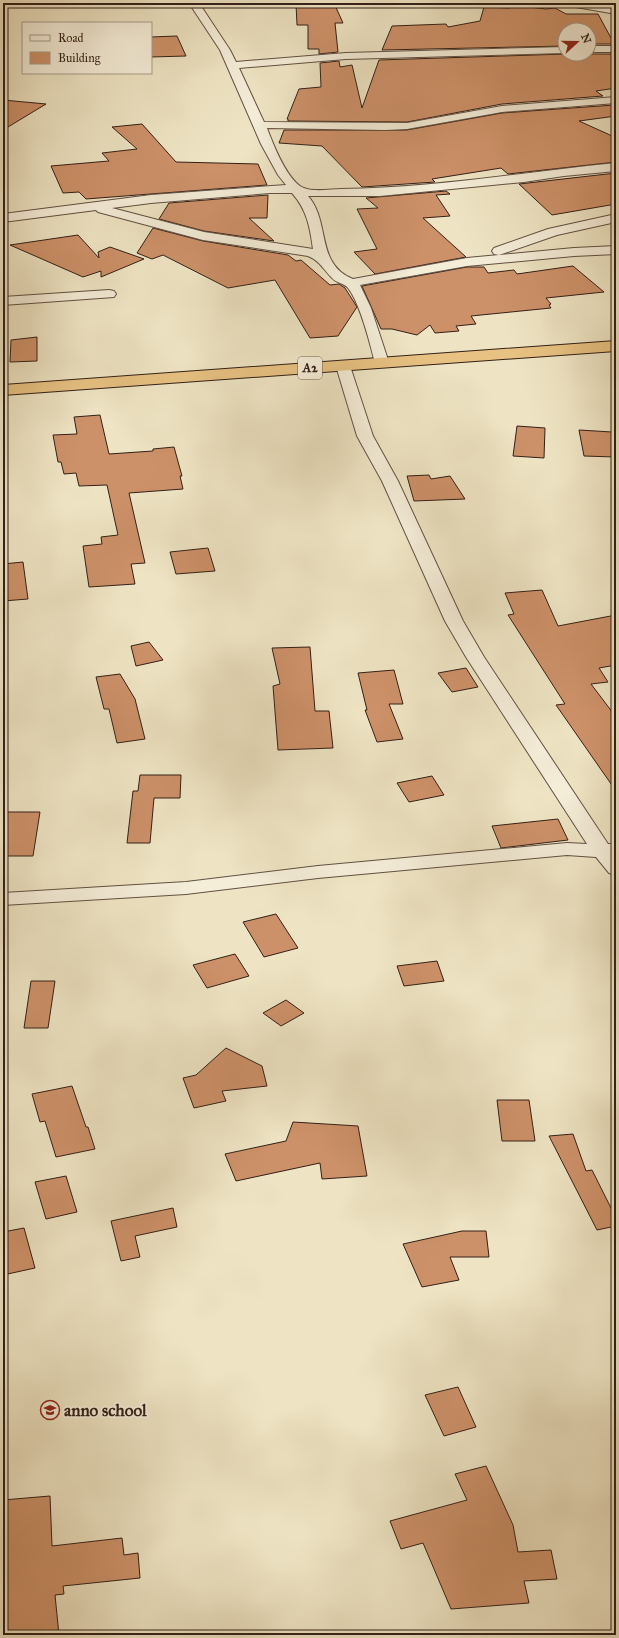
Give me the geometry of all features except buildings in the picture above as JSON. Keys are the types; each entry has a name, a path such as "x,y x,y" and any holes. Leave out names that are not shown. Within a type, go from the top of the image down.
{"highway":[{"name":"A2","path":"3,390 616,346"}],"street":[{"path":"194,3 233,65 267,144 284,175 307,202 315,222 321,255 338,278 351,283 467,262 574,252 616,250"},
{"path":"570,3 616,11"},
{"path":"597,49 616,49"},
{"path":"233,65 346,56 557,50"},
{"path":"260,126 269,124 385,127 407,126 502,109 616,100"},
{"path":"3,218 90,207 270,189 297,189 312,193 380,192 509,180 564,172 616,167"},
{"path":"90,207 203,236 305,251 321,255"},
{"path":"467,262 553,232 616,218"},
{"path":"351,283 363,306 382,363"},
{"path":"3,301 109,294"},
{"path":"343,366 365,436 378,456 454,621 475,657 609,850 616,869"},
{"path":"3,899 186,888 274,876 567,849 609,850"}],"place":[{"name":"anno school","path":"50,1410"}]}
